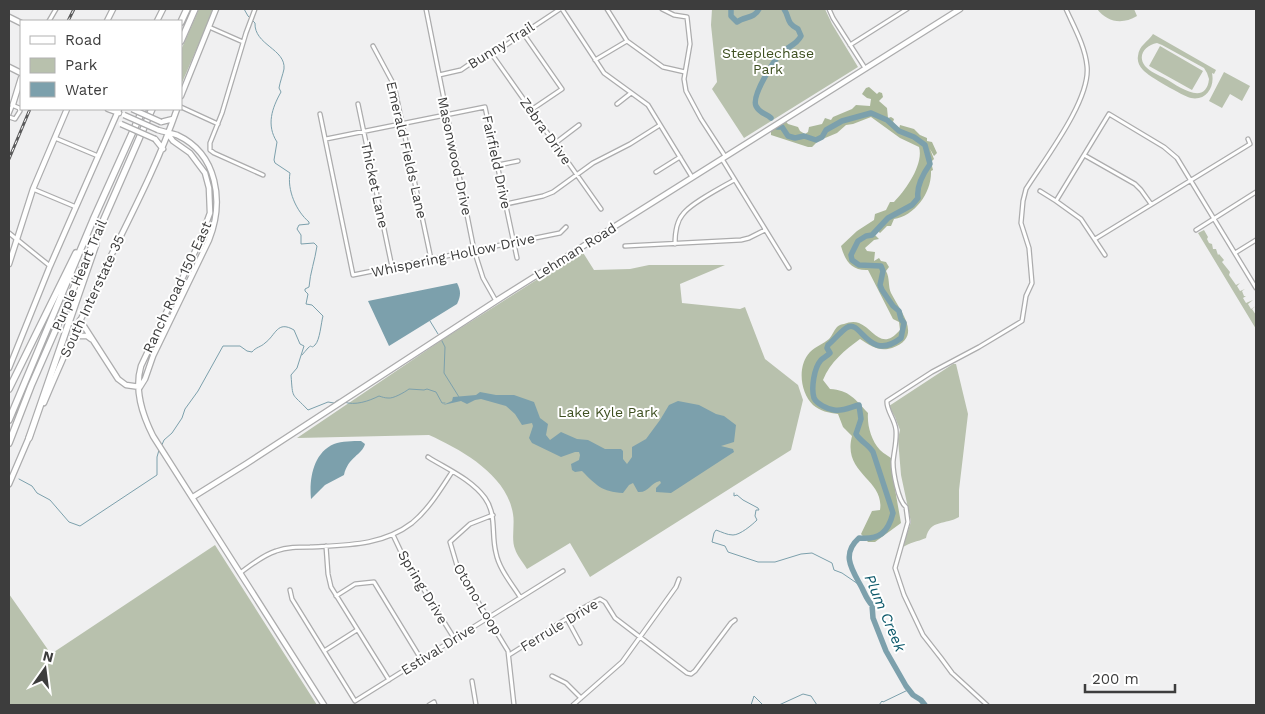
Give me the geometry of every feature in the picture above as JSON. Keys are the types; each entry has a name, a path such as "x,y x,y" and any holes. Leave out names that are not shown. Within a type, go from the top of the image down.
{"highway":[{"path":"182,39 196,9"},
{"name":"Purple Heart Trail","path":"9,420 93,220 143,110"},
{"name":"Purple Heart Trail","path":"9,443 31,386 152,110"},
{"path":"9,389 93,220"},
{"path":"29,438 92,258 102,223"}],"main road":[{"path":"182,93 216,9"},
{"name":"Lehman Road","path":"193,496 246,464 496,300 960,9"},
{"path":"13,104 20,81"},
{"path":"13,104 20,88"},
{"path":"9,264 16,238 34,189 68,110"},
{"path":"9,368 50,266 118,110 124,115 168,134"},
{"path":"134,110 161,122 173,119"},
{"name":"South Interstate 35","path":"9,484 80,320 163,149 177,110"},
{"path":"110,127 113,124 121,124 155,139 163,149"},
{"name":"Ranch Road 150 East","path":"140,387 209,240 218,204 215,182 202,156 175,134 168,134"},
{"name":"Ranch Road 150 East","path":"168,134 173,141 190,152 205,174 209,188 210,213 206,226 141,366 138,378 140,406 145,420 159,445 324,705"},
{"path":"178,287 184,290"},
{"path":"80,320 118,379 126,385 140,387"},
{"path":"70,342 78,336 87,336 94,342"}],"street":[{"path":"50,20 56,9"},
{"path":"210,150 210,143 218,124 249,21 255,9"},
{"name":"Masonwood Drive","path":"426,9 474,250 483,278 496,300"},
{"path":"561,9 604,73 648,105 692,176"},
{"name":"Bunny Trail","path":"439,75 461,70 561,9"},
{"path":"607,9 627,42 663,67 685,72"},
{"path":"662,9 674,15 688,17 690,44 684,86 688,98 724,157 734,180 789,268"},
{"path":"830,9 833,18 865,68"},
{"path":"850,45 907,9"},
{"path":"987,705 952,673 923,634 904,596 896,573 895,564 908,522 906,507 898,491 894,468 895,420 886,406 887,400 1022,321 1026,296 1032,283 1029,248 1021,223 1026,189 1071,117 1086,87 1088,68 1085,55 1066,9"},
{"path":"208,27 243,42"},
{"path":"523,33 562,89 531,110"},
{"path":"595,60 627,42"},
{"name":"Emerald Fields Lane","path":"373,46 392,78 431,259"},
{"name":"Zebra Drive","path":"491,53 601,209"},
{"path":"616,104 631,93"},
{"path":"13,104 19,108 20,111 15,119 9,116 13,104"},
{"name":"Thicket Lane","path":"358,104 392,267"},
{"path":"182,107 218,124"},
{"name":"Fairfield Drive","path":"326,139 485,107 517,258"},
{"name":"Whispering Hollow Drive","path":"320,114 353,275 560,233 566,227"},
{"path":"1056,201 1109,114 1171,152 1177,158 1256,288"},
{"path":"554,144 579,125"},
{"path":"506,204 544,196 593,163 630,144 660,125"},
{"path":"55,138 98,156"},
{"path":"1094,239 1250,144 1248,139"},
{"path":"202,156 210,150"},
{"path":"210,150 262,175"},
{"path":"1084,155 1135,184 1151,204"},
{"path":"656,172 680,157"},
{"path":"498,165 518,161"},
{"path":"675,244 676,228 682,214 734,180"},
{"path":"34,189 76,206"},
{"path":"1040,191 1081,219 1105,255"},
{"path":"1196,230 1256,192"},
{"path":"625,246 741,240 765,230"},
{"path":"9,233 50,266"},
{"path":"1235,253 1256,240"},
{"path":"428,457 477,489 486,500 493,515 496,556 520,597"},
{"path":"240,573 276,551 365,543 393,535 412,523 426,510 452,472"},
{"name":"Otono Loop","path":"493,515 470,524 450,542 458,569 505,644 509,655 514,705"},
{"name":"Spring Drive","path":"393,535 403,556 454,638"},
{"path":"326,546 329,579 336,596 389,680"},
{"name":"Estival Drive","path":"324,651 355,701 563,571"},
{"path":"573,705 620,664 676,587 679,579"},
{"path":"336,596 355,584 374,582 421,659"},
{"path":"290,590 292,599 324,651 357,630"},
{"name":"Ferrule Drive","path":"509,655 597,600 602,600 615,618 687,673 691,674 735,620"},
{"path":"567,619 580,643"},
{"path":"552,676 566,683 581,698"},
{"path":"472,681 476,705"},
{"path":"429,705 434,702 435,705"}],"green space":[{"path":"199,9 214,9 182,83 182,48"},
{"name":"Steeplechase Park","path":"712,9 825,9 858,67 744,138 712,89 717,82 711,25"},
{"path":"1097,9 1134,9 1137,16 1126,21 1115,21 1105,17"},
{"path":"1153,34 1216,70 1214,74 1212,73 1211,88 1205,95 1191,98 1158,81 1143,70 1138,62 1139,52","holes":["1153,44 1162,45 1204,68 1209,79 1207,87 1203,92 1197,93 1184,89 1152,72 1145,66 1142,58 1144,51"]},
{"path":"1160,46 1203,71 1192,90 1149,66"},
{"path":"1224,72 1250,86 1242,101 1230,94 1222,108 1209,101"},
{"path":"869,87 877,94 879,92 882,93 883,97 879,101 887,108 888,118 894,119 893,122 899,129 900,125 914,129 920,135 927,138 927,141 932,142 937,153 934,156 930,149 934,159 931,162 933,170 931,171 929,187 921,202 909,213 894,219 891,226 887,226 880,233 877,230 874,234 879,239 874,240 865,248 867,251 875,252 874,261 879,258 881,261 886,262 889,267 886,271 890,291 907,323 907,337 902,343 887,349 879,349 860,339 834,362 823,380 830,389 847,393 868,413 869,427 874,442 880,450 893,460 893,478 901,523 875,542 868,542 861,534 872,511 880,510 880,499 853,459 851,449 852,436 843,427 838,414 819,409 809,400 803,386 802,371 803,364 810,352 829,339 840,325 852,322 859,323 883,339 888,339 900,330 899,322 893,319 868,270 853,267 847,260 841,246 857,231 874,220 875,214 886,210 890,202 894,202 904,191 919,161 919,147 900,138 871,117 846,125 837,133 818,141 812,147 771,135 771,127 784,119 788,124 798,127 805,134 808,132 809,127 822,124 825,118 831,120 833,117 852,109 856,105 870,106 871,99 862,94"},
{"path":"1204,230 1213,249 1216,249 1218,255 1224,260 1222,262 1230,272 1229,275 1236,285 1240,283 1237,286 1240,291 1245,289 1242,291 1244,296 1246,296 1243,298 1246,303 1253,300 1248,304 1251,309 1256,306 1252,309 1256,315 1256,329 1198,233"},
{"name":"Lake Kyle Park","path":"582,251 594,270 630,269 649,265 725,265 680,284 682,303 740,309 745,307 765,359 798,385 803,400 791,450 590,577 570,543 527,569 515,549 513,541 513,514 509,500 502,487 468,456 429,435 297,438 445,338"},
{"path":"953,364 956,364 968,414 959,490 959,517 935,525 928,532 926,538 902,548 911,522 901,475 898,439 900,430 889,406"},
{"path":"215,545 317,705 9,705 9,594 51,654"}],"water":[{"path":"457,283 460,293 457,304 389,346 368,301"},
{"path":"480,392 496,395 514,395 534,402 540,418 548,424 546,435 550,440 561,432 577,439 588,440 605,449 621,449 623,451 623,459 627,464 632,457 632,447 646,439 669,405 678,401 699,405 724,416 736,425 734,442 721,446 733,449 734,452 671,493 656,492 656,488 661,483 660,481 642,492 638,492 633,483 623,493 610,491 596,484 582,471 575,472 572,470 571,464 579,460 579,452 561,457 532,443 529,438 533,426 532,423 522,425 515,414 506,406 481,399 467,404 461,401 443,405 452,401 453,397 476,395"},
{"path":"361,441 365,444 363,448 349,464 344,475 325,485 311,499 312,475 321,454 334,444"}],"waterway":[{"path":"244,9 255,23 259,37 280,56 283,62 284,69 279,88 281,92 273,110 271,123 277,142 274,160 275,163 290,173 291,193 296,206 309,222 309,224 299,225 297,229 301,235 301,244 314,243 317,246 309,287 305,289 308,294 306,304 312,305 323,316 317,343 312,347 310,346 302,355"},
{"name":"Plum Creek","path":"731,9 731,16 737,22 752,16 759,9"},
{"name":"Plum Creek","path":"771,118 759,111 756,106 757,94 779,55 801,36 798,29 790,22 784,9"},
{"name":"Plum Creek","path":"777,127 782,127 788,136 795,138 804,136 816,140 822,137 826,130 842,121 871,113 887,120 899,131 914,137 925,145 930,164 919,185 918,198 912,205 888,218 872,235 858,241 851,255 852,260 859,265 881,266 883,271 880,285 882,290 893,306 899,311 904,323 901,338 881,346 874,344 853,326 846,328 828,345 827,348 830,353 819,364 815,373 813,389 815,400 828,409 840,410 859,405 861,419 856,434 873,452 893,513 888,526 882,534 872,538 859,538 853,544 849,557 850,563 866,597 872,605 873,618 886,651 906,686 925,705"},
{"path":"430,321 438,334"},
{"path":"161,447 164,440 172,433 182,418 185,409 198,391 223,346 240,346 252,352 269,340 280,328 288,327 294,330 300,344 304,346 297,368 291,375 293,392 296,398 308,410 328,402 334,403 338,400"},
{"path":"441,339 445,347 444,373 459,397"},
{"path":"344,402 357,403 379,396 393,397 409,389 427,389 436,392 442,403 445,403"},
{"path":"19,479 50,500 69,522 80,526 157,475 159,450"},
{"path":"734,493 734,496 737,495 758,508 759,510 756,510 755,516 757,520 736,535 716,530 712,542 725,546 728,552 758,562 775,562 801,554 812,553 832,563 834,570 861,586"},
{"path":"879,705 882,701 910,689"},
{"path":"779,705 803,694 811,696 817,705"},
{"path":"751,705 754,696 763,705"}],"railway":[{"path":"68,20 74,9"},
{"path":"9,159 30,110"}]}
